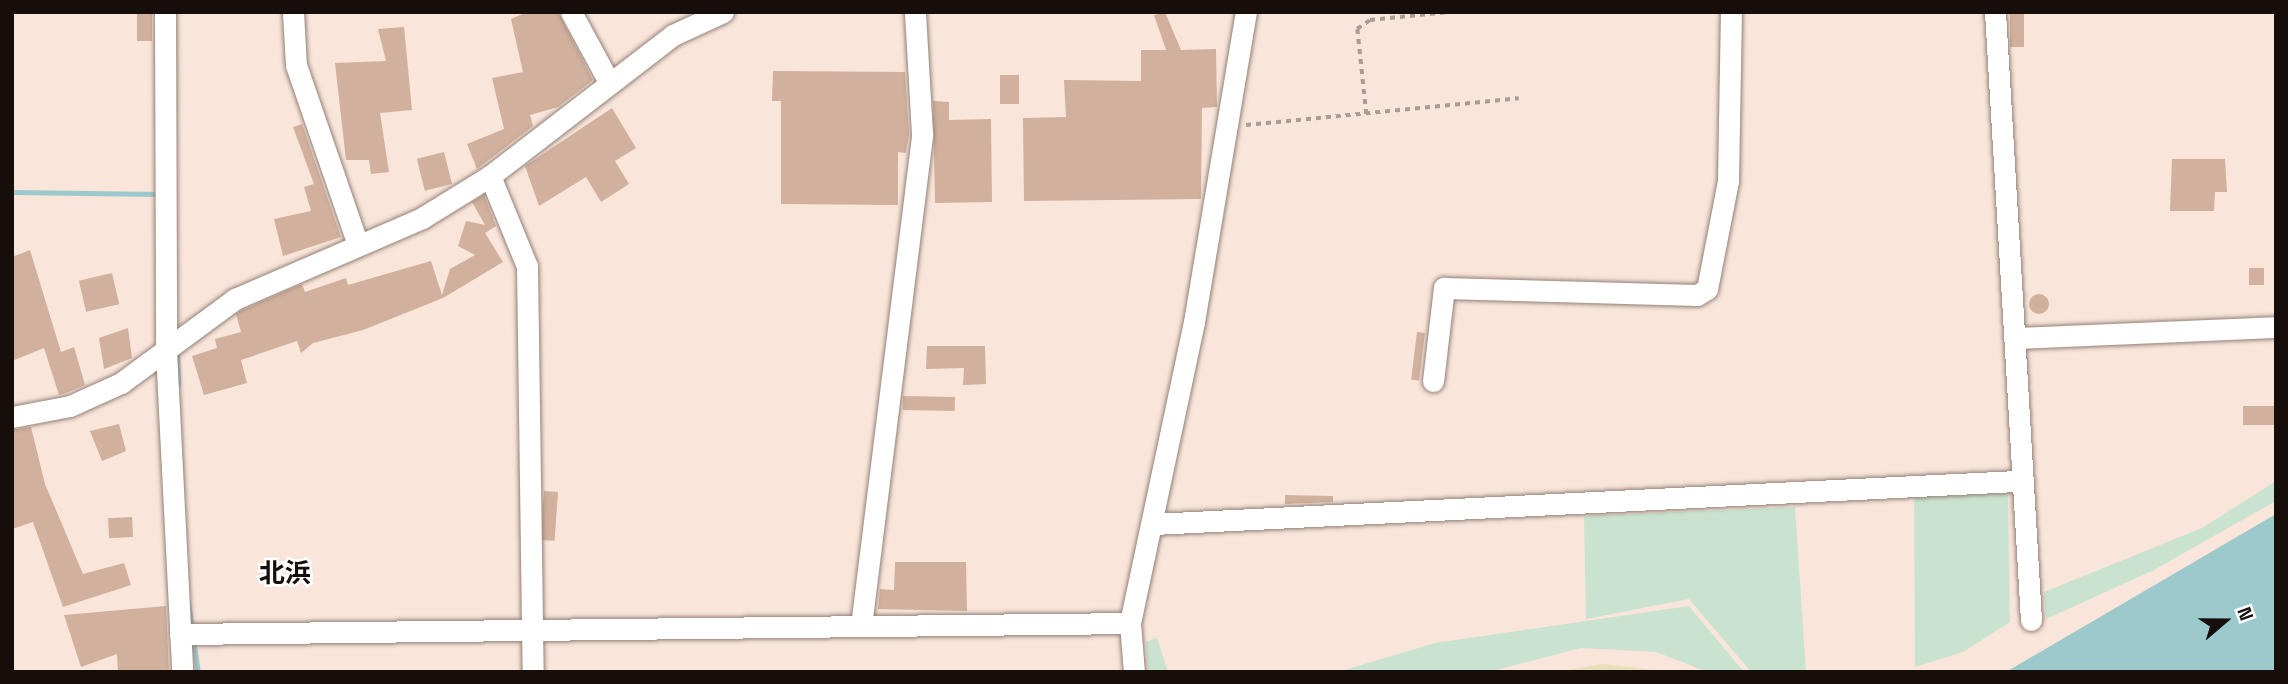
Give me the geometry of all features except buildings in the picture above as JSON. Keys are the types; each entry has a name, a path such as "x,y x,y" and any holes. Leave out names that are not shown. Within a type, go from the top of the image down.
{"street":[{"path":"165,12 165,194 175,343 187,634 182,672"},
{"path":"293,12 296,65 357,242"},
{"path":"571,12 609,82"},
{"path":"12,417 70,406 121,383 235,299 357,242 422,218 490,176 673,35 723,12"},
{"path":"861,626 922,134 915,12"},
{"path":"1134,672 1130,623 1196,310 1223,121 1246,12"},
{"path":"1433,382 1444,288 1697,295 1707,289 1728,181 1731,12"},
{"path":"1995,12 2015,338 2018,481 2031,620"},
{"path":"490,176 527,266 533,672"},
{"path":"2015,338 2276,327"},
{"path":"1153,524 2018,481"},
{"path":"187,634 1130,623"}],"path":[{"path":"1366,114 1357,29 1370,20 1449,12"},
{"path":"1223,121 1247,125 1519,98"}],"green space":[{"path":"2276,481 2274,502 2154,570 2046,619 2044,592 2202,528"},
{"path":"2008,492 2010,622 1963,652 1915,667 1914,496"},
{"path":"1795,507 1806,672 1751,672 1689,599 1586,619 1584,516"},
{"path":"1689,606 1744,672 1708,672 1656,652 1581,648 1489,672 1338,672 1435,643"},
{"path":"1157,638 1168,672 1148,672 1146,642"}],"sand":[{"path":"1603,664 1655,670 1662,672 1556,672"}],"water":[{"path":"2276,514 2276,672 2006,672"}],"waterway":[{"path":"12,192 160,194"},
{"path":"177,348 178,384"},
{"path":"188,603 192,628"},
{"path":"193,638 198,672"}],"district":[{"name":"北浜","path":"285,574"}]}
